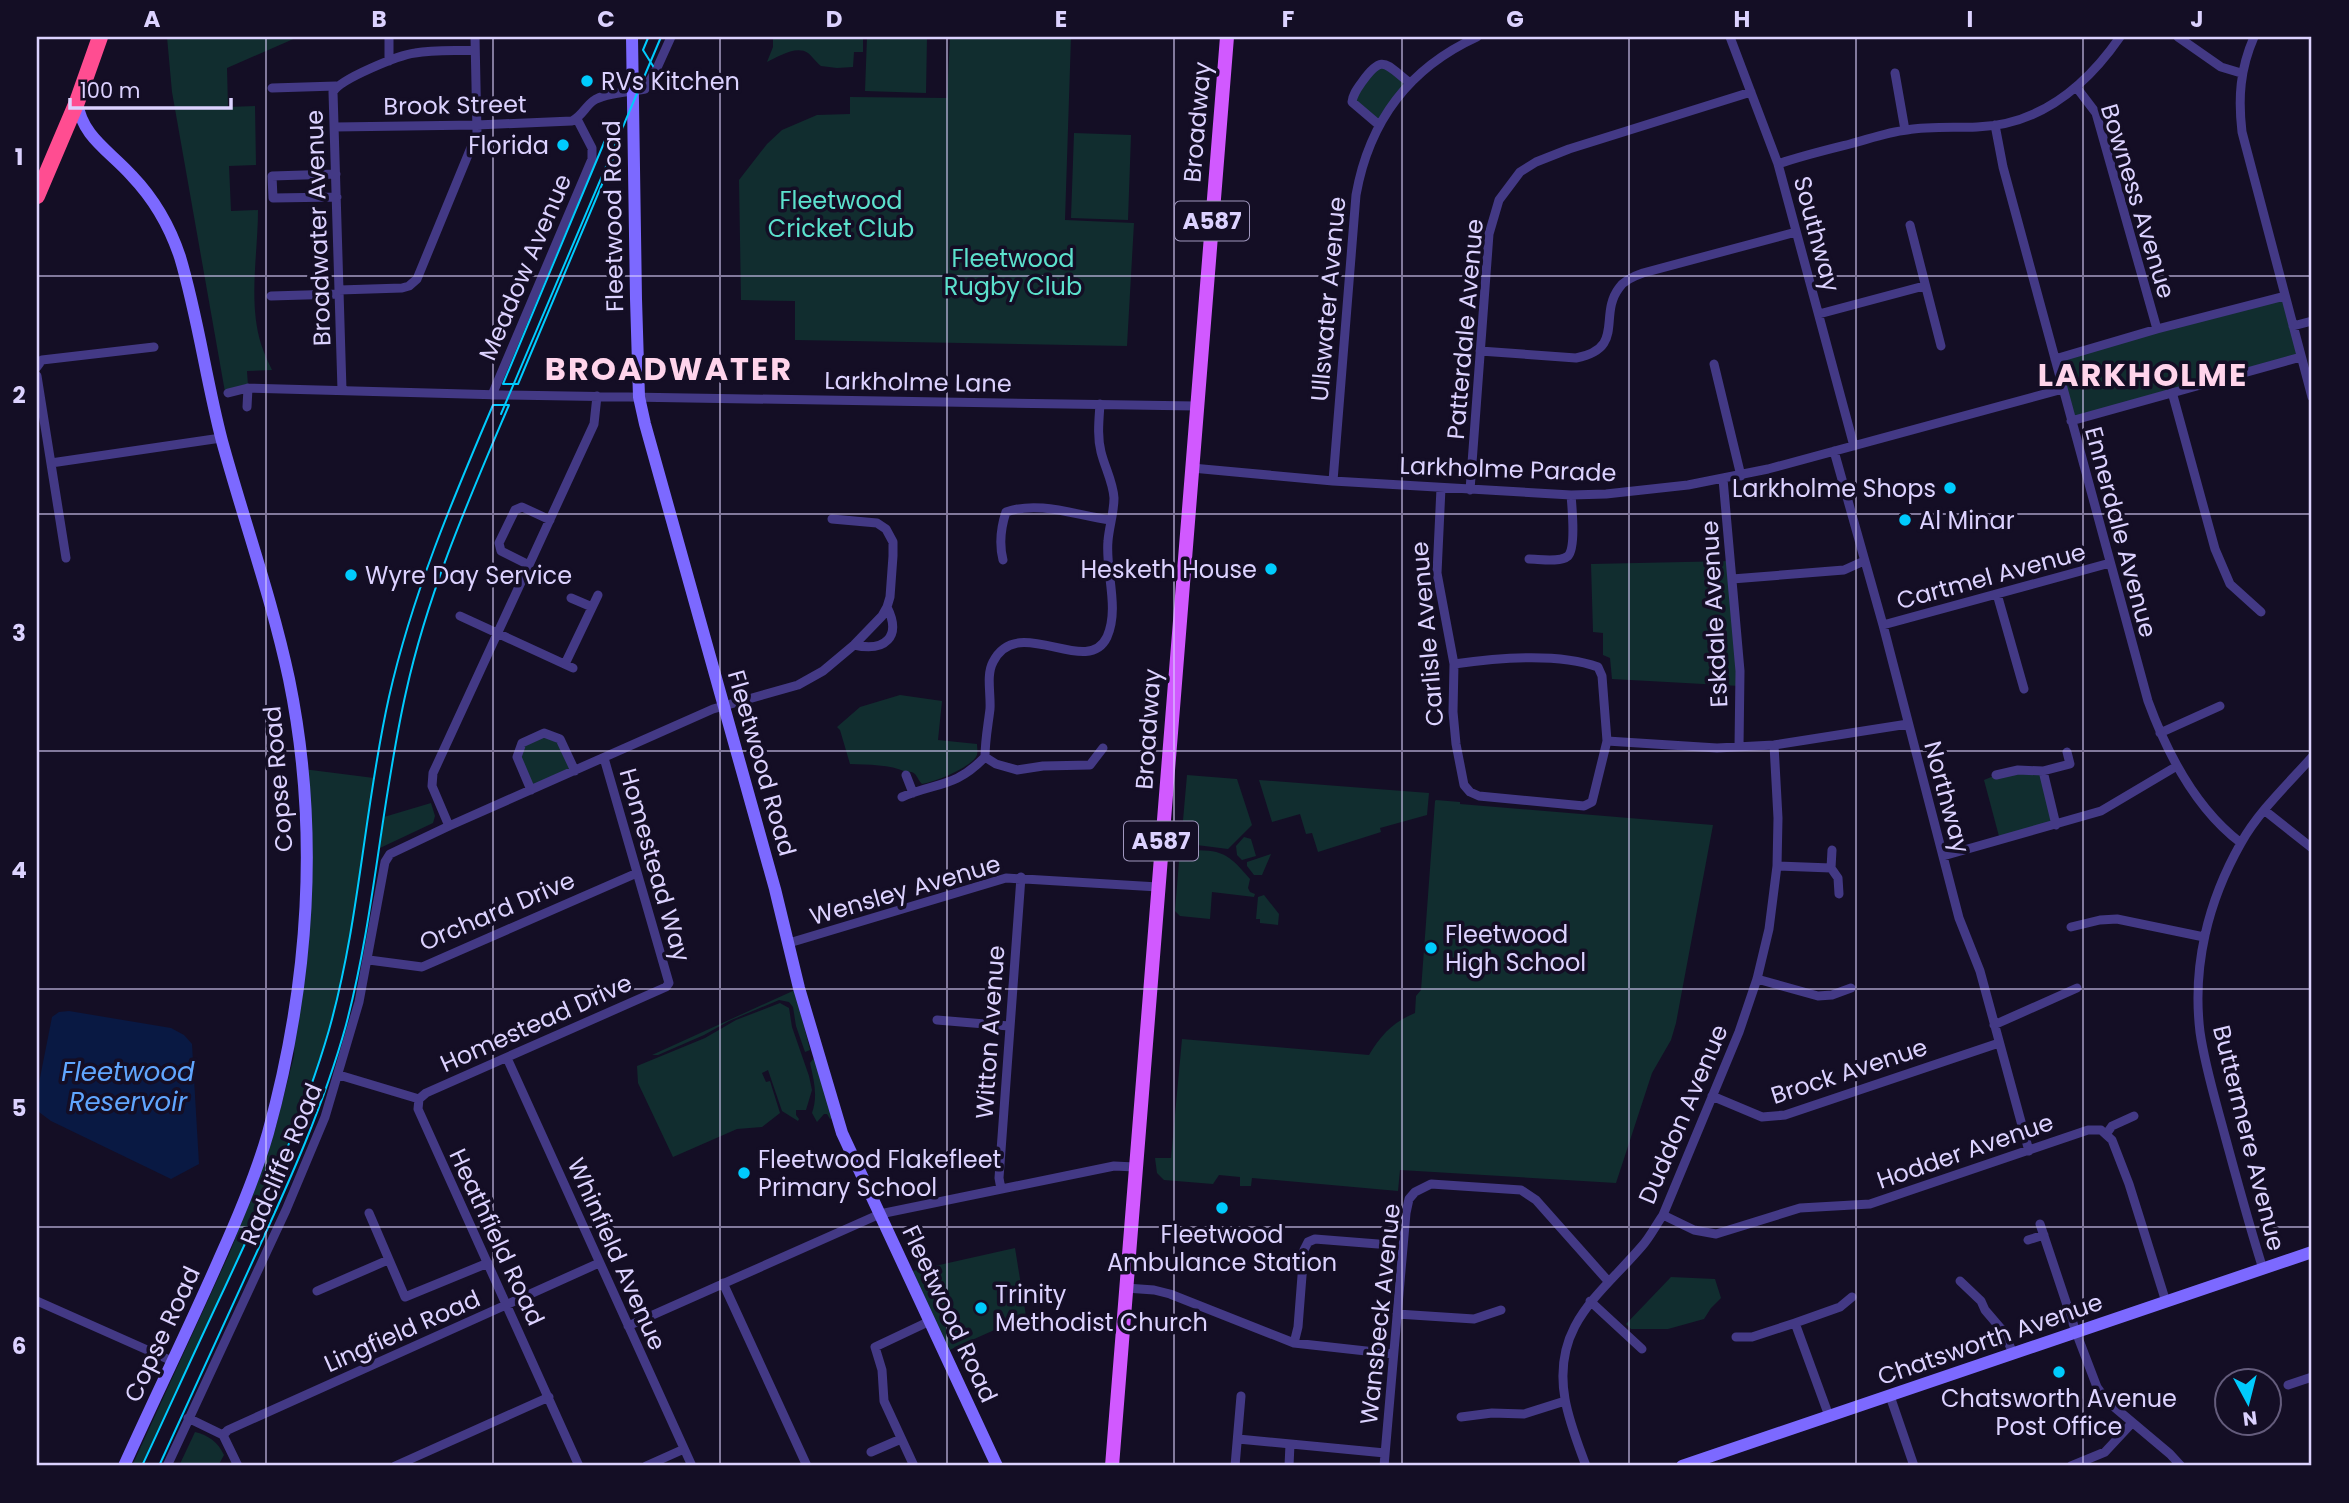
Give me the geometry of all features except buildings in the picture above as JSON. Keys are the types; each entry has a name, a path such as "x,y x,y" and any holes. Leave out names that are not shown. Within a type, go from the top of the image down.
{"highway":[{"path":"37,196 100,37"}],"main road":[{"name":"Broadway","path":"1112,1466 1227,37"}],"street":[{"path":"389,37 389,61"},
{"path":"271,296 402,288 414,283 476,138 475,37"},
{"name":"Fleetwood Road","path":"632,37 639,397 645,424 789,943 799,988 842,1133 997,1466"},
{"path":"576,119 599,98 645,89 671,37"},
{"name":"Ullswater Avenue","path":"1333,481 1356,195 1367,149 1379,125 1410,83 1433,62 1477,37"},
{"name":"Southway","path":"1730,37 1778,164 1854,446"},
{"path":"1778,164 1905,130 1995,125 2039,112 2077,88 2095,70 2120,37"},
{"path":"2178,37 2221,67 2241,73"},
{"path":"2254,37 2241,73 2242,132 2312,397"},
{"name":"Broadwater Avenue","path":"342,390 333,92 336,86 414,52 475,50"},
{"path":"1379,125 1352,102 1353,96 1374,65 1386,65 1410,83"},
{"path":"1895,74 1905,130"},
{"path":"272,88 336,86"},
{"name":"Bowness Avenue","path":"2077,88 2096,113 2157,329"},
{"name":"Patterdale Avenue","path":"1470,490 1489,234 1499,200 1520,172 1551,155 1751,92"},
{"name":"Copse Road","path":"76,103 81,123 146,192 172,237 179,256 221,438 269,601 289,681 303,769 307,876 303,964 296,1010 267,1135 245,1200 205,1293 124,1466"},
{"name":"Brook Street","path":"335,127 477,125 567,122 576,119"},
{"name":"Meadow Avenue","path":"492,395 593,153 576,119"},
{"name":"Ennerdale Avenue","path":"1995,125 2003,167 2142,683 2160,733 2177,766 2220,824 2241,843"},
{"path":"336,174 272,176 274,198 337,197"},
{"path":"1910,225 1941,346"},
{"path":"1480,351 1576,358 1588,356 1605,342 1609,333 1612,303 1618,288 1628,279 1797,232"},
{"path":"1819,314 1924,286"},
{"path":"2055,359 2285,296"},
{"path":"2293,326 2312,321"},
{"path":"37,367 42,360 154,348"},
{"path":"2071,421 2301,356"},
{"path":"1714,364 1741,476"},
{"path":"37,376 66,558"},
{"path":"247,407 248,388"},
{"name":"Larkholme Lane","path":"228,393 248,388 492,395 1196,406"},
{"name":"Larkholme Parade","path":"1192,468 1333,481 1571,495 1650,490 1741,476 2063,389"},
{"path":"2172,393 2215,549 2230,584 2261,612"},
{"path":"597,396 594,424 433,772 432,786 449,826 724,706 812,679 854,645 881,616 890,597 893,556 892,542 886,529 877,523 832,519"},
{"path":"985,757 991,664 999,653 1008,646 1022,642 1085,652 1098,647 1106,639 1110,626 1108,559 1114,500 1101,451 1100,404"},
{"path":"51,463 221,438"},
{"name":"Northway","path":"1834,451 1883,625 1959,918 1980,971 2029,1150"},
{"name":"Eskdale Avenue","path":"1723,479 1740,671 1739,747"},
{"name":"Carlisle Avenue","path":"1440,488 1437,573 1454,664 1453,712 1464,785 1479,796 1584,806 1592,802 1607,741"},
{"path":"1529,559 1561,559 1568,555 1572,547 1571,495"},
{"path":"529,565 500,551 499,543 515,510 522,507 550,520"},
{"path":"1003,560 1000,549 1006,512 1035,507 1111,520"},
{"path":"1732,579 1844,570 1864,561"},
{"name":"Cartmel Avenue","path":"1883,625 2110,563"},
{"path":"1997,594 2024,689"},
{"path":"460,616 569,666 598,595"},
{"path":"571,597 592,607"},
{"path":"854,645 867,648 879,646 889,639 893,633 894,620 887,607"},
{"path":"1454,664 1522,658 1584,662 1598,667 1602,676 1607,741 1690,747 1774,745 1908,723"},
{"path":"2160,733 2220,706"},
{"path":"531,790 517,757 522,743 544,733 560,739 575,771"},
{"name":"Duddon Avenue","path":"1586,1466 1565,1401 1563,1372 1568,1342 1590,1301 1642,1245 1663,1215 1739,1032 1757,979 1769,929 1777,866 1778,818 1774,745"},
{"path":"1090,765 1103,748"},
{"path":"1996,775 2018,771 2043,771 2070,764 2067,752"},
{"path":"985,757 996,764 1017,770 1043,766 1090,765"},
{"path":"902,797 945,785 961,777 985,757"},
{"name":"Buttermere Avenue","path":"2263,1269 2204,1052 2198,998 2204,937 2217,892 2241,843 2264,810 2312,757"},
{"name":"Homestead Way","path":"604,758 669,983"},
{"path":"1090,765 1096,775"},
{"path":"1943,856 2101,811 2177,766"},
{"path":"2043,771 2056,825"},
{"path":"906,775 913,793"},
{"path":"2264,810 2312,848"},
{"name":"Radcliffe Road","path":"167,1466 286,1210 325,1116 357,1012 369,960 385,862 396,850 449,826"},
{"path":"1832,850 1831,867 1838,878 1839,894"},
{"path":"1777,866 1831,867"},
{"name":"Orchard Drive","path":"369,960 422,967 637,873"},
{"name":"Witton Avenue","path":"1001,1189 999,1178 1021,877"},
{"name":"Wensley Avenue","path":"789,943 1006,878 1158,887"},
{"path":"2071,927 2116,919 2204,937"},
{"path":"1757,979 1818,996 1832,995 1851,988"},
{"name":"Homestead Drive","path":"419,1099 426,1093 666,987 669,983"},
{"path":"1994,1025 2077,988"},
{"path":"937,1020 1009,1026"},
{"name":"Brock Avenue","path":"1712,1096 1762,1117 1785,1115 1999,1043"},
{"name":"Whinfield Avenue","path":"507,1058 692,1466"},
{"path":"339,1075 419,1099"},
{"name":"Heathfield Road","path":"419,1099 418,1109 579,1466"},
{"path":"2134,1116 2112,1126 2107,1133 2129,1184 2166,1302"},
{"name":"Hodder Avenue","path":"1663,1215 1694,1230 1716,1234 1800,1208 1870,1204 2088,1130 2107,1133"},
{"path":"628,1326 880,1214 1114,1167 1135,1167"},
{"name":"Wansbeck Avenue","path":"1384,1466 1406,1206 1415,1192 1431,1184 1513,1189 1529,1194 1608,1281"},
{"path":"369,1213 405,1297 488,1263"},
{"path":"2040,1224 2076,1332 2101,1395 2181,1466"},
{"path":"2028,1240 2044,1236"},
{"path":"1294,1343 1298,1327 1304,1250 1308,1242 1315,1239 1378,1244"},
{"name":"Chatsworth Avenue","path":"1682,1466 1719,1460 1829,1416 2312,1252"},
{"path":"317,1291 388,1260"},
{"name":"Lingfield Road","path":"223,1435 599,1264"},
{"path":"1960,1281 1981,1301 1991,1319 2003,1331 2013,1353"},
{"path":"723,1283 807,1466"},
{"path":"1126,1288 1170,1294 1294,1343 1393,1354"},
{"path":"1736,1337 1752,1337 1795,1323 1840,1307 1852,1297"},
{"path":"37,1301 172,1361"},
{"path":"1590,1301 1642,1349"},
{"path":"1397,1314 1475,1319 1501,1310"},
{"path":"914,1466 884,1401 882,1370 875,1347 930,1321"},
{"path":"1795,1323 1829,1416"},
{"path":"2288,1385 2312,1377"},
{"path":"1235,1466 1241,1396"},
{"path":"1890,1396 1914,1466"},
{"path":"395,1466 549,1397"},
{"path":"1461,1417 1492,1413 1524,1414 1565,1401"},
{"path":"188,1418 223,1435 239,1466"},
{"path":"2071,1466 2105,1452 2132,1423"},
{"path":"871,1452 901,1438"},
{"path":"1238,1439 1385,1453"},
{"path":"1289,1466 1290,1444"},
{"path":"646,1466 684,1449"}],"green space":[{"path":"167,37 298,37 227,68 228,107 255,106 256,165 229,166 231,211 258,210 255,311 261,344 272,370 247,371 248,386 225,392 172,92"},
{"path":"773,37 863,37 863,52 854,52 853,67 821,66 808,53 798,50 767,62 773,47"},
{"path":"867,37 927,37 926,93 865,91"},
{"path":"950,37 1071,37 1065,220 1134,223 1127,346 795,340 795,301 741,300 739,180 767,144 782,130 817,115 850,114 850,97 947,98"},
{"path":"1380,63 1410,83 1379,125 1352,96"},
{"path":"1074,133 1131,135 1128,220 1071,218"},
{"path":"2285,296 2301,357 2071,421 2055,359"},
{"path":"1731,561 1740,686 1612,679 1610,658 1603,655 1603,633 1593,632 1591,564"},
{"path":"900,695 942,701 938,740 977,744 974,760 953,773 922,784 912,772 886,766 850,764 837,727 860,707"},
{"path":"544,733 560,739 575,771 531,790 517,757 522,743"},
{"path":"303,769 374,778 352,932 337,1000 312,1084 263,1206 142,1466 132,1466 230,1252 275,1130 294,1056 302,964"},
{"path":"2043,771 2056,825 2000,840 1984,780 1996,775"},
{"path":"1187,775 1237,779 1252,825 1228,849 1181,843"},
{"path":"1259,780 1429,793 1427,815 1380,828 1381,832 1318,852 1312,833 1306,834 1300,814 1272,822"},
{"name":"Fleetwood High School","path":"1436,800 1713,825 1676,1023 1671,1040 1652,1073 1616,1183 1400,1170 1398,1191 1252,1178 1251,1186 1240,1186 1240,1177 1219,1175 1213,1184 1164,1180 1157,1173 1155,1158 1171,1158 1182,1039 1369,1055 1388,1030 1415,1013 1416,996 1421,990"},
{"path":"431,803 435,816 433,823 380,848 384,817"},
{"path":"1244,837 1251,839 1256,856 1242,860 1237,855 1236,846"},
{"path":"1180,849 1213,851 1227,856 1250,879 1248,888 1255,894 1254,897 1212,892 1210,919 1180,916 1175,911"},
{"path":"1271,854 1262,875 1254,875 1247,862"},
{"path":"1264,895 1279,914 1278,925 1260,923 1260,919 1256,919 1258,897"},
{"path":"795,990 810,1050 805,1052 793,1007 789,1002 779,1000 658,1055 652,1055"},
{"path":"780,1003 789,1008 792,1027 809,1076 812,1090 806,1110 796,1110 798,1121 782,1111 768,1070 762,1073 766,1082 770,1081 780,1113 762,1127 737,1129 673,1157 638,1083 637,1066 705,1038 736,1020"},
{"path":"814,1058 833,1118 830,1119 824,1114 817,1122 812,1113 815,1094 810,1063"},
{"path":"1015,1248 1026,1316 945,1352 908,1272"},
{"path":"1671,1277 1715,1279 1721,1298 1704,1319 1668,1329 1631,1329 1626,1324"},
{"path":"195,1432 212,1440 222,1450 224,1455 218,1466 179,1466"}],"water":[{"name":"Fleetwood Reservoir","path":"69,1011 171,1028 184,1035 192,1044 199,1164 171,1179 51,1121 39,1112 37,1093 52,1017 59,1012"}],"tram line":[{"path":"646,37 648,38 643,50 653,66"},
{"path":"501,414 661,37"},
{"path":"606,138 619,144 518,384 503,384 606,138"},
{"path":"142,1466 268,1192 319,1063 348,947 373,780 398,659 434,549 493,405 509,405 451,546 415,655 397,733 356,984 337,1055 293,1171 159,1466"}],"place":[{"name":"RVs Kitchen","path":"587,81"},
{"name":"Florida","path":"563,145"},
{"name":"Larkholme Shops","path":"1950,488"},
{"name":"Al Minar","path":"1905,520"},
{"name":"Hesketh House","path":"1271,569"},
{"name":"Wyre Day Service","path":"351,575"},
{"name":"Fleetwood High School","path":"1431,948"},
{"name":"Fleetwood Flakefleet Primary School","path":"744,1173"},
{"name":"Fleetwood Ambulance Station","path":"1222,1208"},
{"name":"Trinity Methodist Church","path":"981,1308"},
{"name":"Chatsworth Avenue Post Office","path":"2059,1372"}],"district":[{"name":"BROADWATER","path":"669,368"},
{"name":"LARKHOLME","path":"2143,374"}],"park label":[{"name":"Fleetwood Cricket Club","path":"841,214"},
{"name":"Fleetwood Rugby Club","path":"1013,272"}]}
